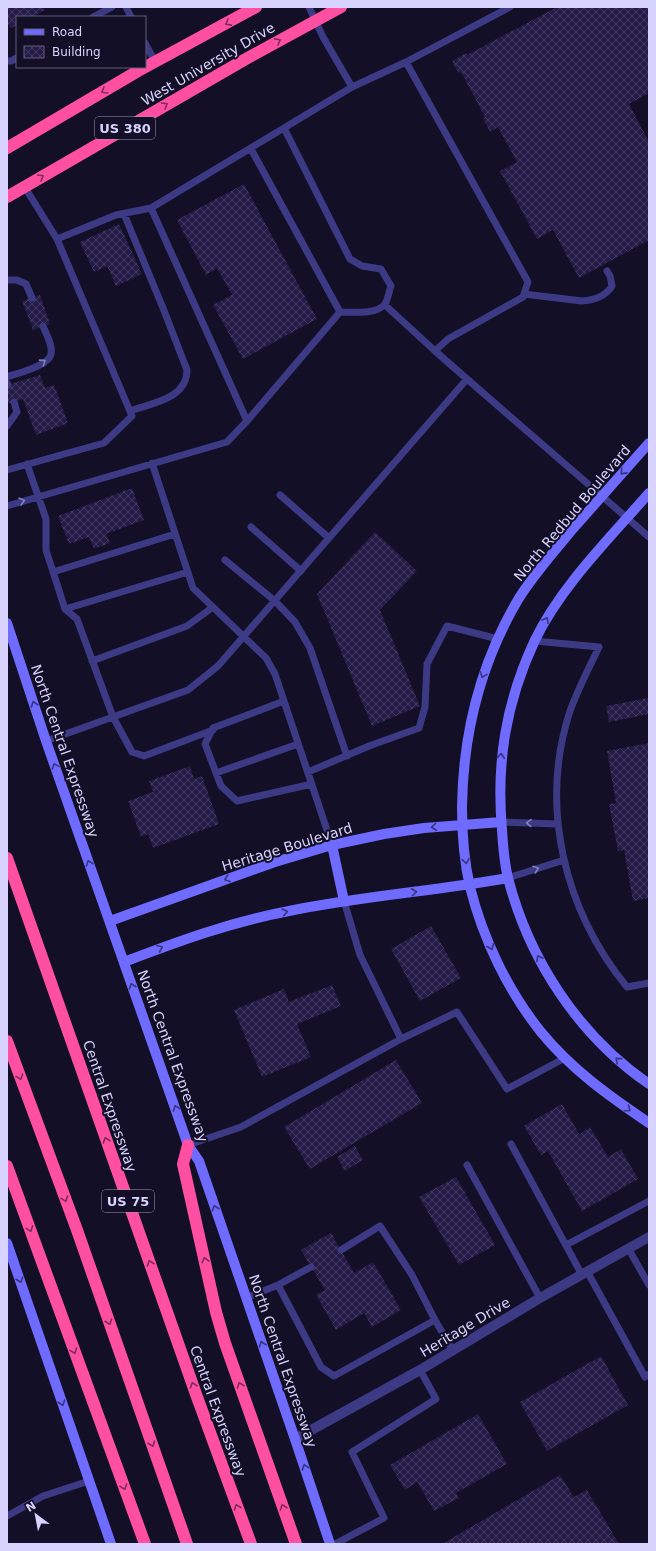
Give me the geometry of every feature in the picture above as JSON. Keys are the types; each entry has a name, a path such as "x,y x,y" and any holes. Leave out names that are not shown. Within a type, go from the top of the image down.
{"highway":[{"name":"West University Drive","path":"146,67 256,7"},
{"name":"West University Drive","path":"7,197 244,60 341,7"},
{"name":"West University Drive","path":"7,148 145,68"},
{"name":"Central Expressway","path":"7,858 199,1404 250,1544"},
{"path":"7,1041 80,1238 187,1544"},
{"path":"188,1145 183,1164 216,1312 296,1544"},
{"path":"7,1166 145,1544"}],"street":[{"name":"North Redbud Boulevard","path":"649,443 544,562 519,598 498,639 480,684 470,724 462,794 464,851 470,885 476,910 497,962 523,1007 541,1032 565,1058 594,1085 649,1123"},
{"path":"649,493 558,601 535,641 513,698 503,739 501,767 501,822 504,859 508,878 525,926 536,951 545,970 569,1008 613,1056 649,1084"},
{"name":"North Central Expressway","path":"7,623 46,741 188,1145 199,1161 330,1544"},
{"name":"Heritage Boulevard","path":"110,921 275,862 332,845 384,834 462,824 501,822"},
{"path":"332,845 344,901"},
{"path":"124,962 190,937 229,925 289,911 344,901 470,885 508,878"},
{"name":"Heritage Drive","path":"295,1439 420,1370 540,1298 649,1237"},
{"path":"7,1243 9,1257 111,1544"}],"lane":[{"path":"95,16 112,7"},
{"path":"126,7 130,16"},
{"path":"309,7 352,87"},
{"path":"57,239 116,215 151,208 352,87 406,62 510,7"},
{"path":"146,45 155,62"},
{"path":"406,62 528,282 523,297 448,339 435,351"},
{"path":"284,128 350,259 362,266 381,269 391,286 385,305 375,310 357,313 340,312"},
{"path":"251,149 340,312"},
{"path":"7,470 104,443 132,416 57,239 24,186"},
{"path":"151,208 247,421"},
{"path":"124,214 187,370 187,379 183,387 178,392 169,397 130,411"},
{"path":"524,294 582,301 592,300 609,291 612,286 610,276 607,271"},
{"path":"7,280 17,280 26,284 32,298"},
{"path":"385,305 435,351 649,538"},
{"path":"7,506 227,442 247,421 340,312"},
{"path":"7,377 43,364 48,360 51,354 51,348 43,326"},
{"path":"46,741 188,690 218,666 467,379"},
{"path":"7,426 17,412 14,402"},
{"path":"152,463 194,588 266,658 275,674 332,845"},
{"path":"27,464 46,519 46,550 65,608 77,619 113,717 132,752 144,756 284,701"},
{"path":"280,495 329,538"},
{"path":"251,527 300,571"},
{"path":"53,572 176,534"},
{"path":"225,560 275,601 295,622 310,648 347,756"},
{"path":"65,608 188,572"},
{"path":"92,661 187,626 213,607"},
{"path":"308,772 419,728 425,707 427,664 447,626 498,639"},
{"path":"535,641 599,647 570,710 564,735 557,781 557,824 564,860 578,904 597,945 606,960 627,987 649,983"},
{"path":"212,730 205,744 221,786 237,801 312,784"},
{"path":"216,773 298,744"},
{"path":"501,822 557,824"},
{"path":"508,878 564,860"},
{"path":"344,901 360,955 401,1039"},
{"path":"188,1145 247,1124 401,1039 457,1012 508,1089 565,1058"},
{"path":"511,1144 566,1245 585,1273 645,1376 649,1374"},
{"path":"467,1165 540,1298"},
{"path":"566,1245 649,1201"},
{"path":"341,1250 380,1226 412,1275 434,1320 453,1351"},
{"path":"628,1248 649,1285"},
{"path":"246,1298 278,1286 311,1267"},
{"path":"278,1286 321,1367 334,1376 434,1320"},
{"path":"335,1544 384,1518 352,1452 436,1399 420,1370"},
{"path":"7,1516 54,1492 89,1481"}],"building":[{"path":"7,7 43,7 45,10 34,16 16,16 16,26 11,28 9,24 7,25"},
{"path":"557,7 649,7 649,93 629,104 649,142 649,240 579,278 553,230 537,239 500,171 517,162 498,127 490,132 483,118 485,117 461,72 458,73 452,61 466,53 467,55"},
{"path":"244,184 317,319 243,359 213,305 232,295 217,268 206,275 177,220"},
{"path":"119,224 142,274 116,286 107,266 94,272 80,242"},
{"path":"40,295 50,324 33,330 22,301"},
{"path":"40,375 45,388 54,385 68,423 36,435 23,399 7,404 7,385"},
{"path":"132,488 144,520 106,534 110,543 94,549 89,537 69,544 58,516"},
{"path":"375,532 417,571 380,610 420,706 372,726 317,594"},
{"path":"649,698 649,714 609,722 606,706"},
{"path":"649,743 649,898 633,901 624,850 618,851 609,804 616,803 607,751"},
{"path":"190,766 194,779 202,776 219,824 153,848 148,834 141,837 128,801 153,792 149,781"},
{"path":"431,926 461,978 420,1001 391,949"},
{"path":"332,985 341,1006 297,1024 311,1057 262,1077 234,1010 284,989 289,1002"},
{"path":"396,1060 422,1103 310,1169 284,1127"},
{"path":"562,1104 579,1134 590,1127 608,1157 621,1149 638,1179 582,1211 548,1151 541,1155 524,1126"},
{"path":"355,1146 363,1160 345,1171 337,1157"},
{"path":"456,1177 495,1245 459,1265 419,1197"},
{"path":"331,1233 354,1273 373,1262 401,1310 372,1327 364,1313 336,1330 316,1295 325,1290 301,1250"},
{"path":"601,1356 628,1405 547,1451 520,1402"},
{"path":"478,1414 507,1464 456,1493 459,1498 434,1511 417,1482 405,1490 390,1465"},
{"path":"560,1475 574,1497 587,1490 619,1544 442,1544"}]}
